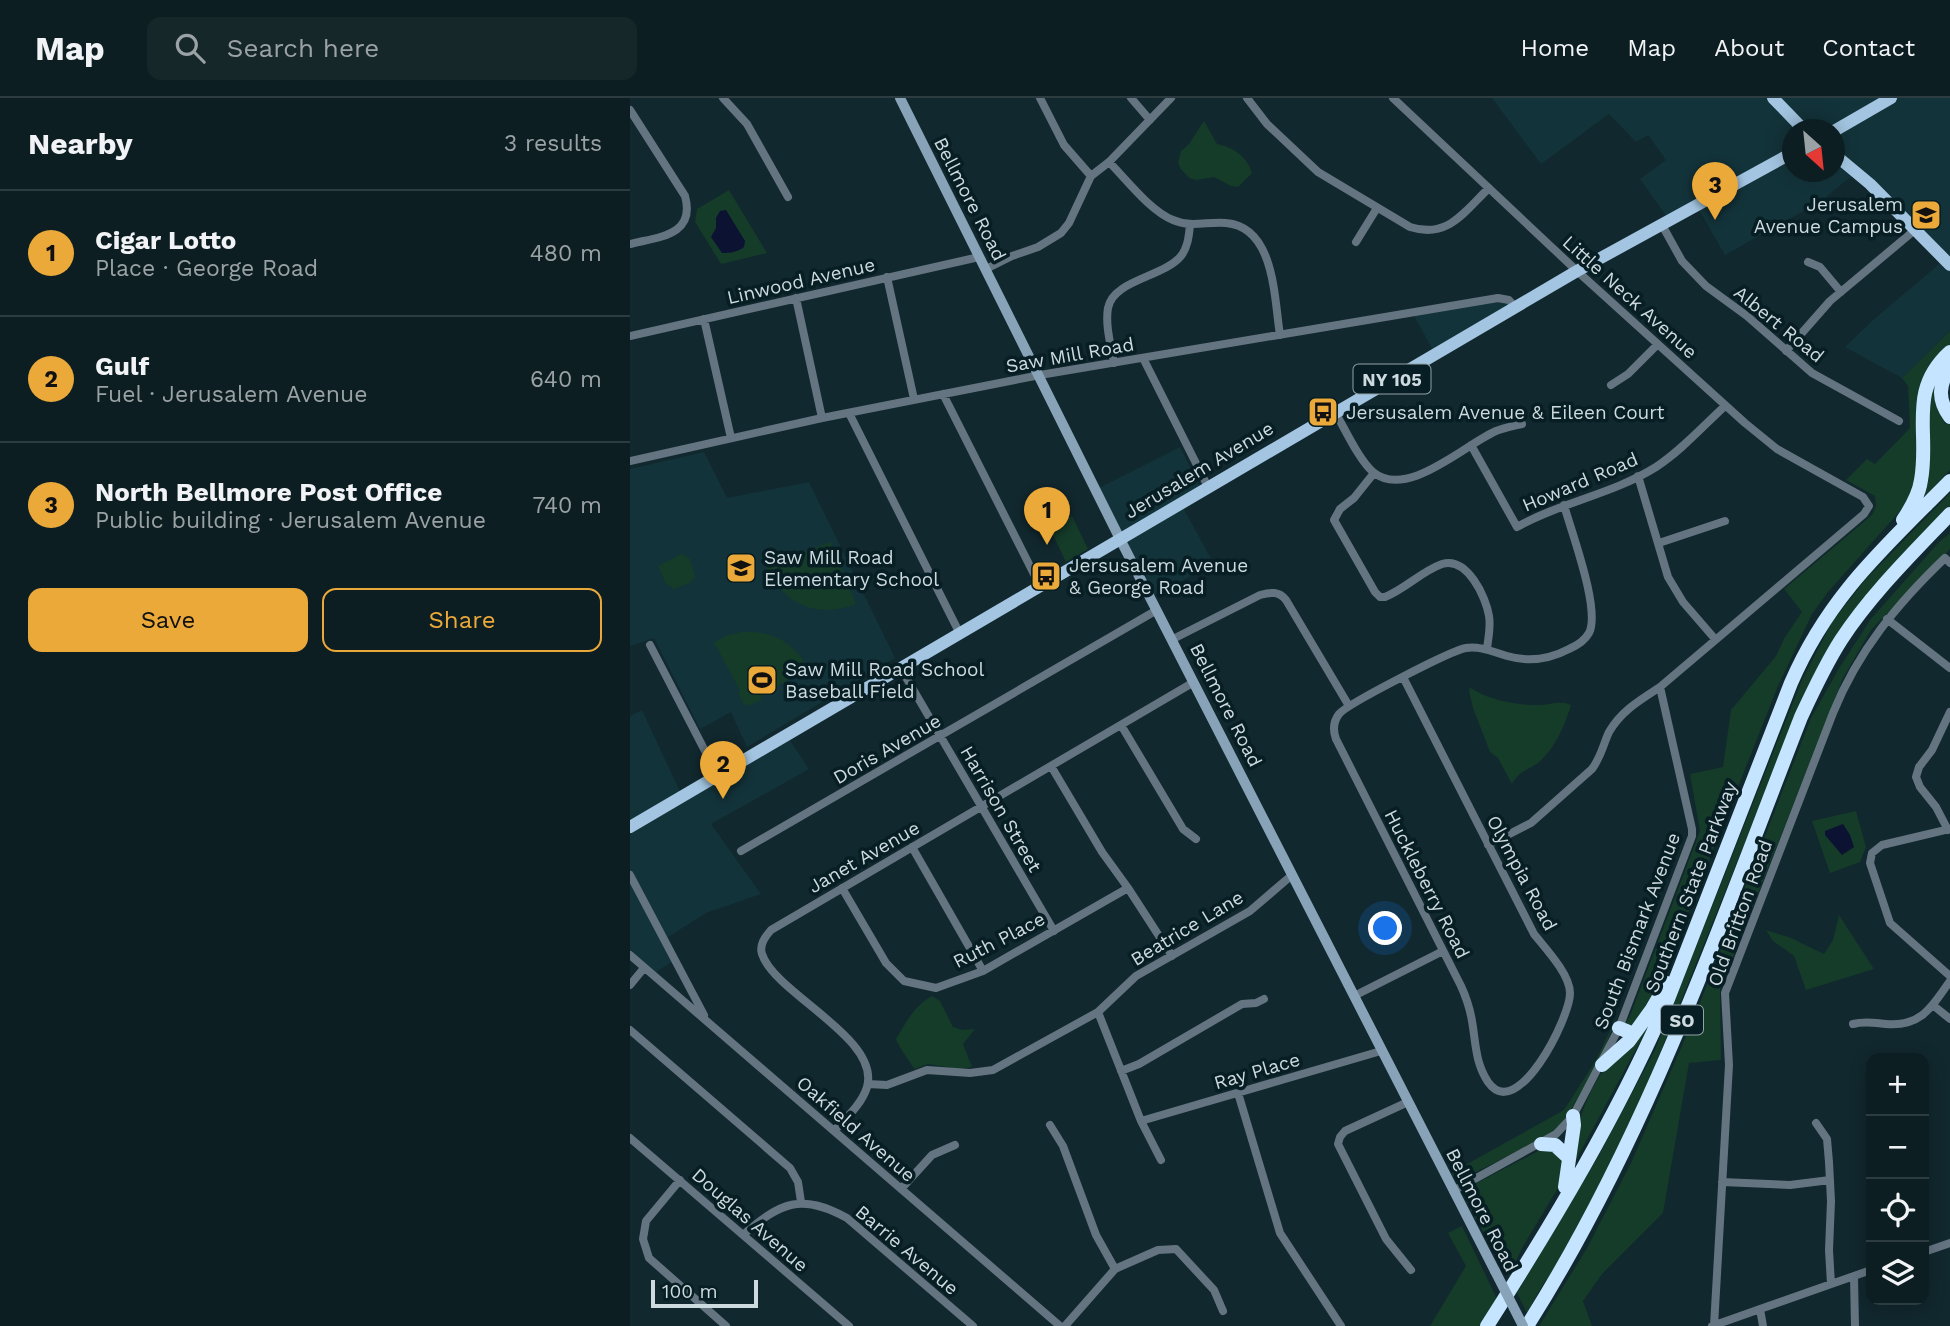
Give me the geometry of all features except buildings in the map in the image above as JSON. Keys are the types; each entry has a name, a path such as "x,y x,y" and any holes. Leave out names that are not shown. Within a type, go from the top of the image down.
{"highway":[{"path":"1887,545 1916,499 1921,480 1925,388 1933,370 1950,352"},
{"path":"1950,366 1940,391 1943,406 1950,417"},
{"name":"Southern State Parkway","path":"1488,1326 1614,1112 1647,1047 1802,659 1836,601 1950,481"},
{"name":"Southern State Parkway","path":"1525,1326 1601,1198 1663,1066 1801,717 1822,672 1842,638 1865,608 1947,520"},
{"path":"1601,1065 1634,1034 1652,1009 1689,945"},
{"path":"1619,1028 1634,1034"},
{"path":"1556,1211 1568,1177 1573,1116"},
{"path":"1541,1143 1555,1145 1568,1157"}],"main road":[{"name":"Bellmore Road","path":"900,98 1120,539 1452,1191 1525,1326"},
{"path":"1773,98 1793,119"},
{"path":"1845,125 1891,98"},
{"name":"Jerusalem Avenue","path":"630,827 1577,271 1782,159"},
{"path":"1845,163 1870,184 1950,265"}],"street":[{"path":"723,98 747,124 788,197"},
{"path":"1040,98 1064,145 1091,176"},
{"path":"1131,98 1150,120"},
{"path":"986,269 1038,247 1061,233 1069,223 1091,176 1109,162 1171,98"},
{"path":"1247,98 1267,124 1325,178 1410,227 1433,232 1447,226 1489,188"},
{"name":"Little Neck Avenue","path":"1393,98 1725,406 1777,449 1863,496 1868,504 1867,511 1715,639"},
{"path":"630,110 685,196 688,208 686,218 679,229 667,235 630,244"},
{"path":"1109,162 1164,216 1190,225 1227,223 1241,226 1256,236 1266,256 1280,335"},
{"path":"1356,242 1377,208"},
{"path":"1114,363 1107,317 1108,306 1113,297 1172,264 1181,256 1188,241 1190,225"},
{"name":"Albert Road","path":"1662,225 1682,261 1698,278 1786,351 1825,382 1899,421"},
{"path":"1786,351 1841,292 1916,229"},
{"name":"Linwood Avenue","path":"630,337 979,257"},
{"path":"1808,262 1820,267 1841,292"},
{"path":"887,277 914,399"},
{"path":"796,298 822,418"},
{"name":"Saw Mill Road","path":"630,461 822,418 1040,375 1498,298 1508,300 1515,307"},
{"path":"704,319 731,438"},
{"path":"1611,385 1628,374 1658,344"},
{"path":"1143,358 1208,487"},
{"path":"943,394 1040,586"},
{"name":"Howard Road","path":"1471,445 1517,527 1547,510 1655,467 1675,453 1725,406"},
{"path":"1335,412 1366,464 1374,473 1391,480 1410,479 1497,431 1522,424"},
{"path":"849,413 959,632"},
{"path":"1374,473 1358,494 1339,509 1334,520 1375,592 1380,597 1385,597 1444,564 1459,566 1471,577 1486,605 1490,619 1487,649"},
{"path":"1488,845 1531,823 1592,769 1599,760 1607,736 1620,717 1660,687 1715,639 1674,590 1638,476"},
{"path":"1173,639 1260,595 1278,593 1286,600 1349,706 1455,650 1487,649 1518,659 1544,659 1575,646 1590,632 1593,619 1592,603 1564,505"},
{"path":"1659,543 1725,521"},
{"name":"Old Britton Road","path":"1713,1326 1729,1065 1726,990 1839,699 1860,658 1910,592 1947,560"},
{"name":"Doris Avenue","path":"741,852 1157,610"},
{"path":"1887,619 1950,668"},
{"path":"650,645 717,774"},
{"name":"Harrison Street","path":"900,667 1054,931"},
{"name":"Olympia Road","path":"1403,677 1534,934 1568,982 1570,992 1566,1017 1545,1058 1530,1077 1516,1087 1504,1092 1489,1084"},
{"name":"Janet Avenue","path":"868,1084 863,1063 844,1035 771,969 761,953 762,940 771,930 1195,682"},
{"name":"South Bismark Avenue","path":"1452,1191 1556,1134 1573,1116 1619,1028 1692,836 1660,687"},
{"name":"Huckleberry Road","path":"1349,706 1339,713 1335,720 1336,739 1468,1003 1476,1058 1489,1084"},
{"path":"1853,1024 1868,1021 1904,1023 1922,1016 1934,1006 1950,978 1890,923 1870,863 1872,853 1882,845 1949,829 1920,788 1916,777 1950,712"},
{"path":"1121,725 1182,829 1196,839"},
{"path":"1051,765 1101,852 1172,956"},
{"path":"912,847 983,971"},
{"path":"630,875 707,1021"},
{"name":"Beatrice Lane","path":"868,1084 887,1085 927,1070 970,1073 993,1070 1098,1012 1136,976 1250,911 1292,875"},
{"name":"Ruth Place","path":"842,888 886,963 904,981 936,988 983,971 1128,888"},
{"path":"1354,996 1443,951"},
{"name":"Oakfield Avenue","path":"630,955 1063,1326"},
{"path":"632,980 644,968"},
{"path":"1121,1071 1139,1064 1242,1004 1256,1003 1264,999"},
{"path":"1934,1006 1950,1019"},
{"path":"1098,1012 1141,1121 1161,1160"},
{"path":"630,1030 790,1168 797,1182 801,1202 776,1210 743,1235"},
{"name":"Ray Place","path":"1141,1121 1381,1051"},
{"path":"834,1131 859,1102 868,1084"},
{"path":"1238,1093 1280,1233 1337,1324"},
{"path":"1408,1102 1345,1131 1338,1144 1386,1239 1411,1270"},
{"path":"1816,1123 1826,1139 1830,1180 1831,1284"},
{"path":"1050,1125 1063,1146 1096,1235 1115,1269"},
{"name":"Douglas Avenue","path":"630,1138 849,1326"},
{"path":"901,1189 932,1155 956,1145"},
{"path":"680,1180 646,1221 643,1239 646,1249 649,1258 726,1326"},
{"path":"1722,1182 1790,1185 1830,1180"},
{"name":"Barrie Avenue","path":"801,1202 819,1205 847,1218 973,1326"},
{"path":"1929,1250 1950,1243"},
{"path":"1063,1326 1115,1269 1158,1250 1176,1249 1214,1290 1223,1311"},
{"path":"1713,1326 1866,1272"},
{"path":"1854,1276 1855,1326"},
{"path":"1760,1309 1763,1326"}],"shaded area":[{"path":"1492,98 1950,98 1950,331 1902,378 1845,347 1945,259 1856,173 1845,182 1845,119 1782,119 1782,182 1845,182 1818,203 1725,255 1698,208 1670,221 1640,179 1666,160 1648,135 1636,142 1609,114 1541,164"},
{"path":"1505,297 1514,306 1434,352 1413,314"},
{"path":"1180,447 1201,489 1180,502 1214,564 1149,598 1095,490"},
{"name":"Saw Mill Road Elementary School","path":"704,452 727,498 809,482 895,658 747,747 731,712 700,729 654,638 630,646 630,469"},
{"path":"642,710 683,798 787,736 809,769 711,824 761,894 706,913 668,937 678,958 656,972 630,950 630,716"}],"green space":[{"path":"1204,121 1217,144 1239,153 1250,167 1252,173 1238,187 1214,177 1196,180 1189,178 1180,168 1178,162 1181,151"},
{"path":"729,190 767,253 721,264 695,222 697,209"},
{"path":"1950,331 1950,349 1928,371 1918,471 1913,490 1901,510 1828,592 1812,614 1778,686 1656,994 1636,1027 1625,1024 1700,831 1690,774 1723,767 1731,710 1776,656 1802,612 1784,589 1872,515 1876,506 1875,496 1846,480 1867,459 1875,464 1910,428 1908,386 1902,378"},
{"path":"1938,371 1936,399 1945,424 1950,422 1950,470 1921,500 1926,402"},
{"path":"1950,493 1950,508 1842,628 1809,684 1633,1120 1549,1281 1546,1279 1527,1313 1517,1293 1598,1157 1655,1050 1802,680 1832,622 1865,580"},
{"path":"1072,516 1088,549 1066,562 1049,527"},
{"path":"1950,533 1950,549 1871,630 1843,678 1720,990 1721,1060 1689,1063 1663,1213 1602,1274 1583,1301 1592,1326 1539,1326 1587,1248 1631,1163 1694,1018 1811,718 1870,620"},
{"name":"Saw Mill Road School Baseball Field","path":"831,542 856,604 827,610 802,605 781,589 765,565"},
{"path":"682,554 690,559 695,577 690,583 674,589 666,584 658,566"},
{"name":"Saw Mill Road School Baseball Field","path":"741,632 762,633 780,639 796,651 808,668 760,697 762,700 746,706 714,642"},
{"path":"1470,687 1484,695 1513,703 1571,705 1549,751 1538,763 1520,774 1512,784 1498,758 1490,752 1473,708"},
{"path":"1856,811 1866,847 1860,862 1830,873 1812,821"},
{"path":"1839,915 1874,969 1806,990 1794,956 1773,941 1766,930 1791,938 1824,954 1833,940"},
{"path":"932,996 940,1001 953,1027 975,1029 963,1044 972,1067 958,1069 928,1064 915,1069 899,1045 896,1039 907,1021 920,1005"},
{"path":"1619,1012 1600,1060 1566,1118 1548,1136 1456,1180 1451,1173 1564,1110 1596,1060"},
{"path":"1643,1030 1646,1031 1571,1169 1577,1130 1590,1093 1608,1065"},
{"path":"1544,1148 1564,1158 1561,1183 1522,1248 1509,1277 1464,1198 1467,1188"},
{"path":"1462,1226 1498,1301 1481,1326 1430,1326 1466,1266 1448,1233"}],"water":[{"path":"726,210 745,241 744,247 739,250 722,253 711,237 716,228 716,218 720,211"},
{"path":"1843,824 1854,847 1842,855 1825,835 1825,831"}],"place":[{"name":"Jerusalem Avenue Campus","path":"1926,215"},
{"name":"North Bellmore Post Office","path":"1715,220"},
{"name":"Jersusalem Avenue & Eileen Court","path":"1323,412"},
{"name":"Cigar Lotto","path":"1047,545"},
{"name":"Saw Mill Road Elementary School","path":"741,568"},
{"name":"Jersusalem Avenue & George Road","path":"1046,576"},
{"name":"Saw Mill Road School Baseball Field","path":"762,680"},
{"name":"Gulf","path":"723,799"}]}
